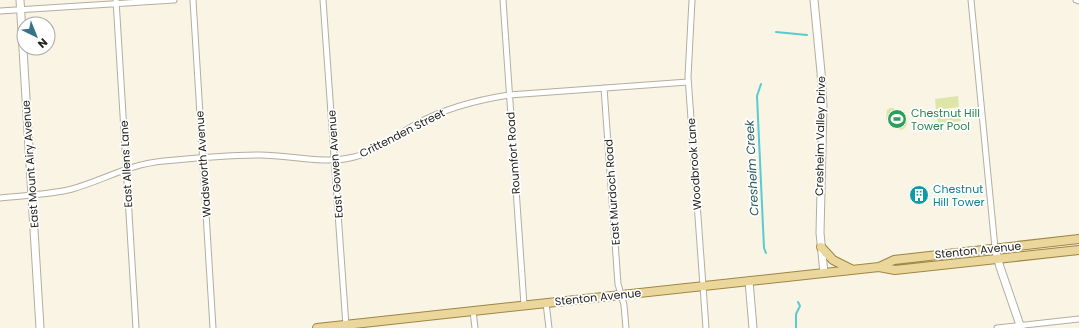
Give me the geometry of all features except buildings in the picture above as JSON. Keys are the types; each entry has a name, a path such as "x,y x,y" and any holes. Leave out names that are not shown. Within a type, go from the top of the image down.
{"main road":[{"name":"East Mount Airy Avenue","path":"20,0 40,328"},
{"name":"Cresheim Valley Drive","path":"814,0 821,72 822,106 820,203 821,247 824,273"},
{"name":"Stenton Avenue","path":"879,267 894,260 1079,239"},
{"path":"821,247 832,260 852,270"},
{"path":"995,248 997,259 1021,327"},
{"name":"Stenton Avenue","path":"317,328 879,267 895,270 1079,250"},
{"path":"749,281 753,328"}],"street":[{"path":"0,11 116,2 174,0"},
{"name":"Wadsworth Avenue","path":"193,0 213,328"},
{"name":"East Gowen Avenue","path":"323,0 346,326"},
{"name":"Roumfort Road","path":"503,0 524,305"},
{"name":"Woodbrook Lane","path":"692,0 688,82 706,328"},
{"path":"971,0 995,248"},
{"name":"East Allens Lane","path":"116,2 136,328"},
{"name":"Crittenden Street","path":"0,198 71,189 126,169 154,162 260,155 306,160 335,159 355,156 385,144 420,122 450,109 480,100 510,95 688,82"},
{"name":"East Murdoch Road","path":"604,88 618,284 624,305 626,328"},
{"path":"546,303 549,328"},
{"path":"473,311 475,328"},
{"path":"997,328 1021,327 1079,319"}],"green space":[{"path":"958,96 959,107 936,110 935,99"},
{"name":"Chestnut Hill Tower Pool","path":"894,108 897,114 907,118 907,124 904,129 900,130 886,119 887,110"},
{"path":"960,110 961,121 938,124 936,113"}],"waterway":[{"path":"776,32 807,35"},
{"name":"Cresheim Creek","path":"761,84 757,96 764,248 766,253"},
{"name":"Cresheim Creek","path":"796,328 796,314 800,306 798,302"}],"place":[{"name":"Chestnut Hill Tower Pool","path":"897,119"},
{"name":"Chestnut Hill Tower","path":"919,195"}]}
